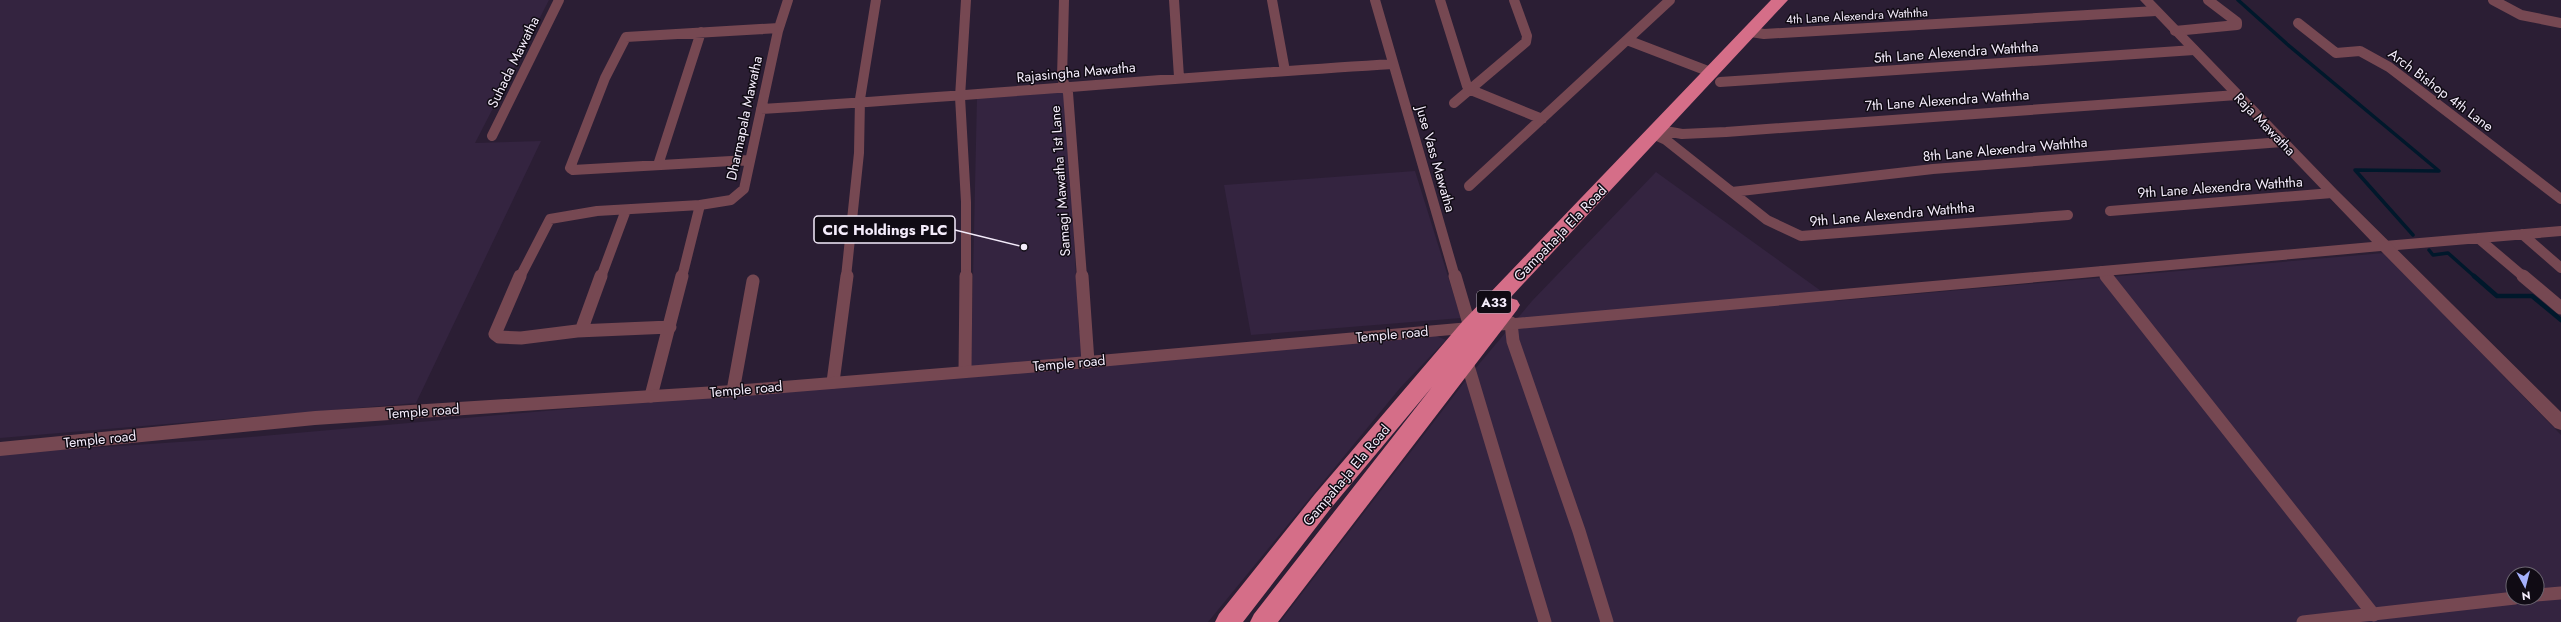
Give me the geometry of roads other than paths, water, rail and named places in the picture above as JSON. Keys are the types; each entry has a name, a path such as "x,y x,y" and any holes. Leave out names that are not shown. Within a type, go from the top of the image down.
{"highway":[{"name":"Gampaha-Ja Ela Road","path":"1757,33 1780,0"},
{"name":"Gampaha-Ja Ela Road","path":"1228,622 1323,501 1470,327 1663,134 1757,33 1794,0"},
{"name":"Gampaha-Ja Ela Road","path":"1263,622 1466,359 1501,324 1663,134"}],"street":[{"name":"Suhada Mawatha","path":"492,136 559,0"},
{"name":"Dharmapala Mawatha","path":"700,205 726,202 741,196 779,28 788,0"},
{"path":"833,382 853,225 859,153 859,104 876,0"},
{"path":"965,371 966,202 960,97 966,0"},
{"name":"Samagi Mawatha 1st Lane","path":"1064,0 1062,78 1068,93 1088,362"},
{"path":"1174,0 1179,77"},
{"path":"1272,0 1285,71"},
{"name":"Juse Vass Mawatha","path":"1375,0 1470,327"},
{"path":"1440,0 1466,86 1471,90 1542,119"},
{"path":"1454,103 1526,42 1527,36 1514,0"},
{"path":"1469,186 1670,0"},
{"name":"Raja Mawatha","path":"2146,0 2282,142 2561,424"},
{"path":"2175,31 2236,25 2237,22 2208,0"},
{"path":"2493,0 2521,15 2561,23"},
{"name":"4th Lane Alexendra Waththa","path":"1757,33 2156,10"},
{"name":"Arch Bishop 4th Lane","path":"2298,23 2336,53 2360,51 2389,67 2561,199"},
{"path":"749,160 573,170 570,168 605,78 624,38 779,28"},
{"path":"658,165 701,32"},
{"path":"1627,40 1717,77"},
{"name":"5th Lane Alexendra Waththa","path":"1717,77 2194,50"},
{"name":"Rajasingha Mawatha","path":"760,109 960,97 1064,86 1179,77 1394,64"},
{"name":"7th Lane Alexendra Waththa","path":"1663,134 1726,132 2237,95"},
{"name":"9th Lane Alexendra Waththa","path":"1663,134 1767,220 1801,236 2068,214"},
{"name":"8th Lane Alexendra Waththa","path":"1732,192 1933,169 2282,142"},
{"name":"9th Lane Alexendra Waththa","path":"2110,211 2332,193"},
{"path":"651,396 670,328 700,205 554,216 550,219 527,261 495,334 499,337 521,338 581,331 670,328"},
{"path":"581,331 626,210"},
{"path":"2385,246 2561,231"},
{"path":"2522,234 2561,268"},
{"path":"2478,238 2561,308"},
{"name":"Temple road","path":"0,449 315,418 733,391 1088,362 2385,246"},
{"path":"2102,271 2374,615"},
{"path":"733,391 753,281"},
{"path":"1501,324 1514,341 1579,531 1607,622"},
{"path":"1466,359 1546,622"},
{"path":"2545,594 2561,592"},
{"path":"2303,622 2505,599"}],"waterway":[{"path":"2238,0 2287,44 2439,171 2355,170 2413,235"},
{"path":"2429,250 2433,255 2448,253 2475,277"},
{"path":"2474,276 2497,296 2532,296 2561,320"}],"place":[{"name":"CIC Holdings PLC","path":"1024,247"}]}
